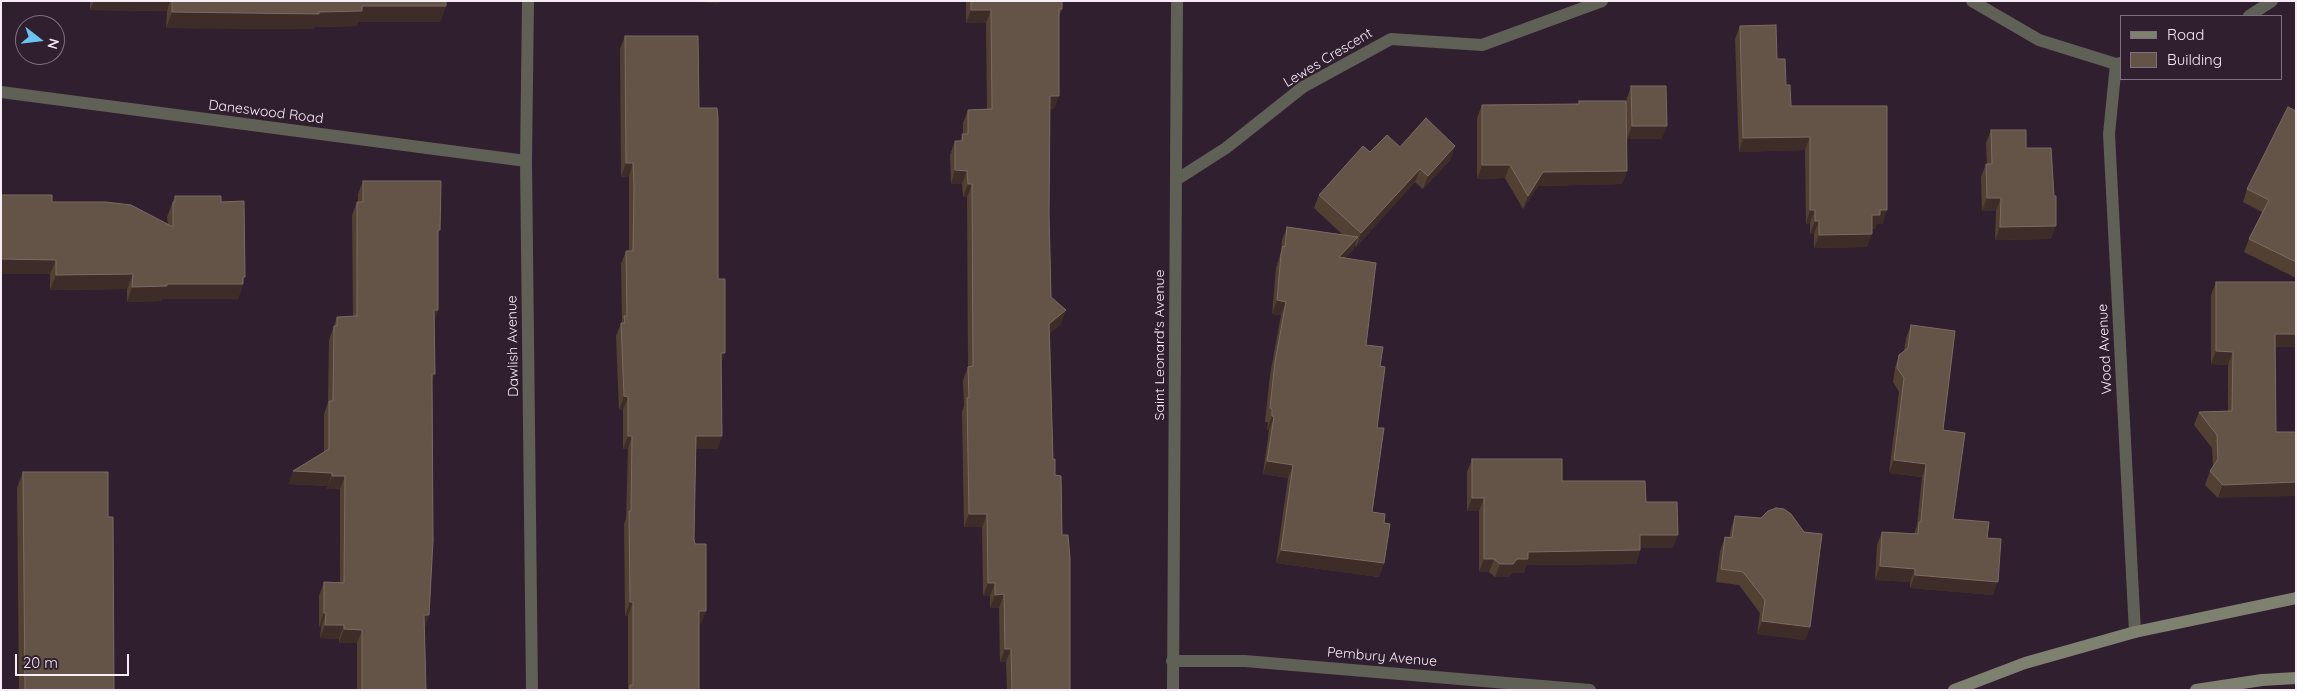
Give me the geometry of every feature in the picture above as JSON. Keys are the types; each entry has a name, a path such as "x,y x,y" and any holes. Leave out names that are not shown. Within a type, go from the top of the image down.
{"main road":[{"path":"1954,690 2026,663 2135,632 2296,598"},
{"path":"2196,690 2262,680 2296,678"}],"street":[{"name":"Dawlish Avenue","path":"528,1 526,161 532,690"},
{"name":"Saint Leonard's Avenue","path":"1173,690 1177,1"},
{"name":"Lewes Crescent","path":"1176,180 1226,148 1303,87 1391,39 1482,45 1602,1"},
{"path":"1972,1 2040,40 2118,63"},
{"path":"2251,15 2272,1"},
{"name":"Wood Avenue","path":"2118,63 2109,134 2135,632"},
{"name":"Daneswood Road","path":"1,92 526,161"},
{"name":"Pembury Avenue","path":"1172,661 1244,661 1590,690"}],"building":[{"path":"172,1 446,1 446,6 362,6 362,11 319,12 319,14 172,12"},
{"path":"971,1 1062,1 1062,9 1059,9 1059,96 1050,96 1049,214 1051,297 1066,310 1049,324 1053,460 1055,459 1055,475 1061,476 1062,535 1068,535 1070,558 1070,690 1012,690 1011,649 1005,649 1004,594 995,595 995,583 988,583 987,514 969,514 967,398 969,398 968,367 973,366 972,184 968,184 967,171 955,170 955,141 963,141 962,134 968,134 968,110 992,109 991,10 971,10"},
{"path":"1776,25 1777,59 1785,59 1786,85 1790,85 1791,106 1887,106 1887,210 1880,210 1880,215 1872,215 1872,234 1819,235 1819,221 1815,221 1815,210 1810,210 1810,137 1743,138 1740,26"},
{"path":"625,36 698,36 699,108 717,108 718,279 725,279 725,353 721,353 722,436 696,436 694,539 695,544 706,544 706,611 699,611 699,690 630,690 630,685 633,685 633,602 630,602 629,511 631,511 632,436 628,436 628,397 624,396 621,323 625,323 624,316 627,316 626,251 633,251 634,186 633,163 626,163"},
{"path":"1631,86 1666,86 1667,126 1632,126"},
{"path":"1579,101 1626,101 1627,171 1543,172 1528,196 1510,165 1482,165 1482,105 1579,104"},
{"path":"2288,107 2296,111 2296,262 2249,239 2269,200 2247,189"},
{"path":"1426,118 1455,146 1428,176 1420,169 1361,233 1319,195 1363,146 1370,152 1387,135 1400,147"},
{"path":"1991,130 2026,130 2026,148 2051,148 2054,196 2056,196 2056,226 2000,227 2001,198 1987,198 1986,164 1992,164"},
{"path":"363,181 441,181 440,230 438,230 438,310 434,310 435,374 432,374 433,541 429,615 424,615 426,690 362,690 362,630 344,629 344,625 325,625 326,613 324,613 324,582 344,583 345,476 332,476 332,473 293,471 329,449 329,401 333,401 334,326 337,326 337,317 357,316 357,202 363,202"},
{"path":"1,195 52,195 52,202 106,202 131,205 173,227 173,202 175,202 175,196 221,196 221,202 244,201 245,277 243,277 243,284 167,284 167,286 132,287 133,274 56,275 56,260 1,259"},
{"path":"1287,227 1358,237 1339,257 1376,263 1366,345 1383,347 1380,366 1385,367 1377,428 1384,428 1372,512 1385,514 1384,523 1390,524 1384,563 1281,550 1293,465 1267,461 1274,417 1270,408 1275,362 1286,302 1277,300 1281,254 1283,246 1285,247"},
{"path":"2216,282 2296,282 2296,334 2275,334 2276,432 2296,432 2296,482 2223,485 2210,471 2218,459 2217,435 2199,412 2232,411 2233,352 2216,351"},
{"path":"1911,325 1955,331 1943,430 1965,433 1953,519 1989,522 1987,538 2001,539 1998,582 1915,575 1915,569 1880,566 1882,532 1918,534 1919,522 1921,522 1926,464 1894,460 1904,378 1897,368 1899,355 1908,348"},
{"path":"1472,459 1562,459 1562,481 1645,481 1646,502 1677,502 1678,535 1640,535 1640,550 1528,552 1528,559 1517,559 1513,564 1500,564 1494,559 1484,559 1484,498 1472,498"},
{"path":"23,472 108,472 108,517 113,517 114,690 25,690"},
{"path":"1776,508 1784,509 1791,514 1804,532 1822,534 1810,627 1762,621 1765,600 1743,572 1721,569 1725,537 1732,538 1735,516 1761,518 1768,511"}]}
